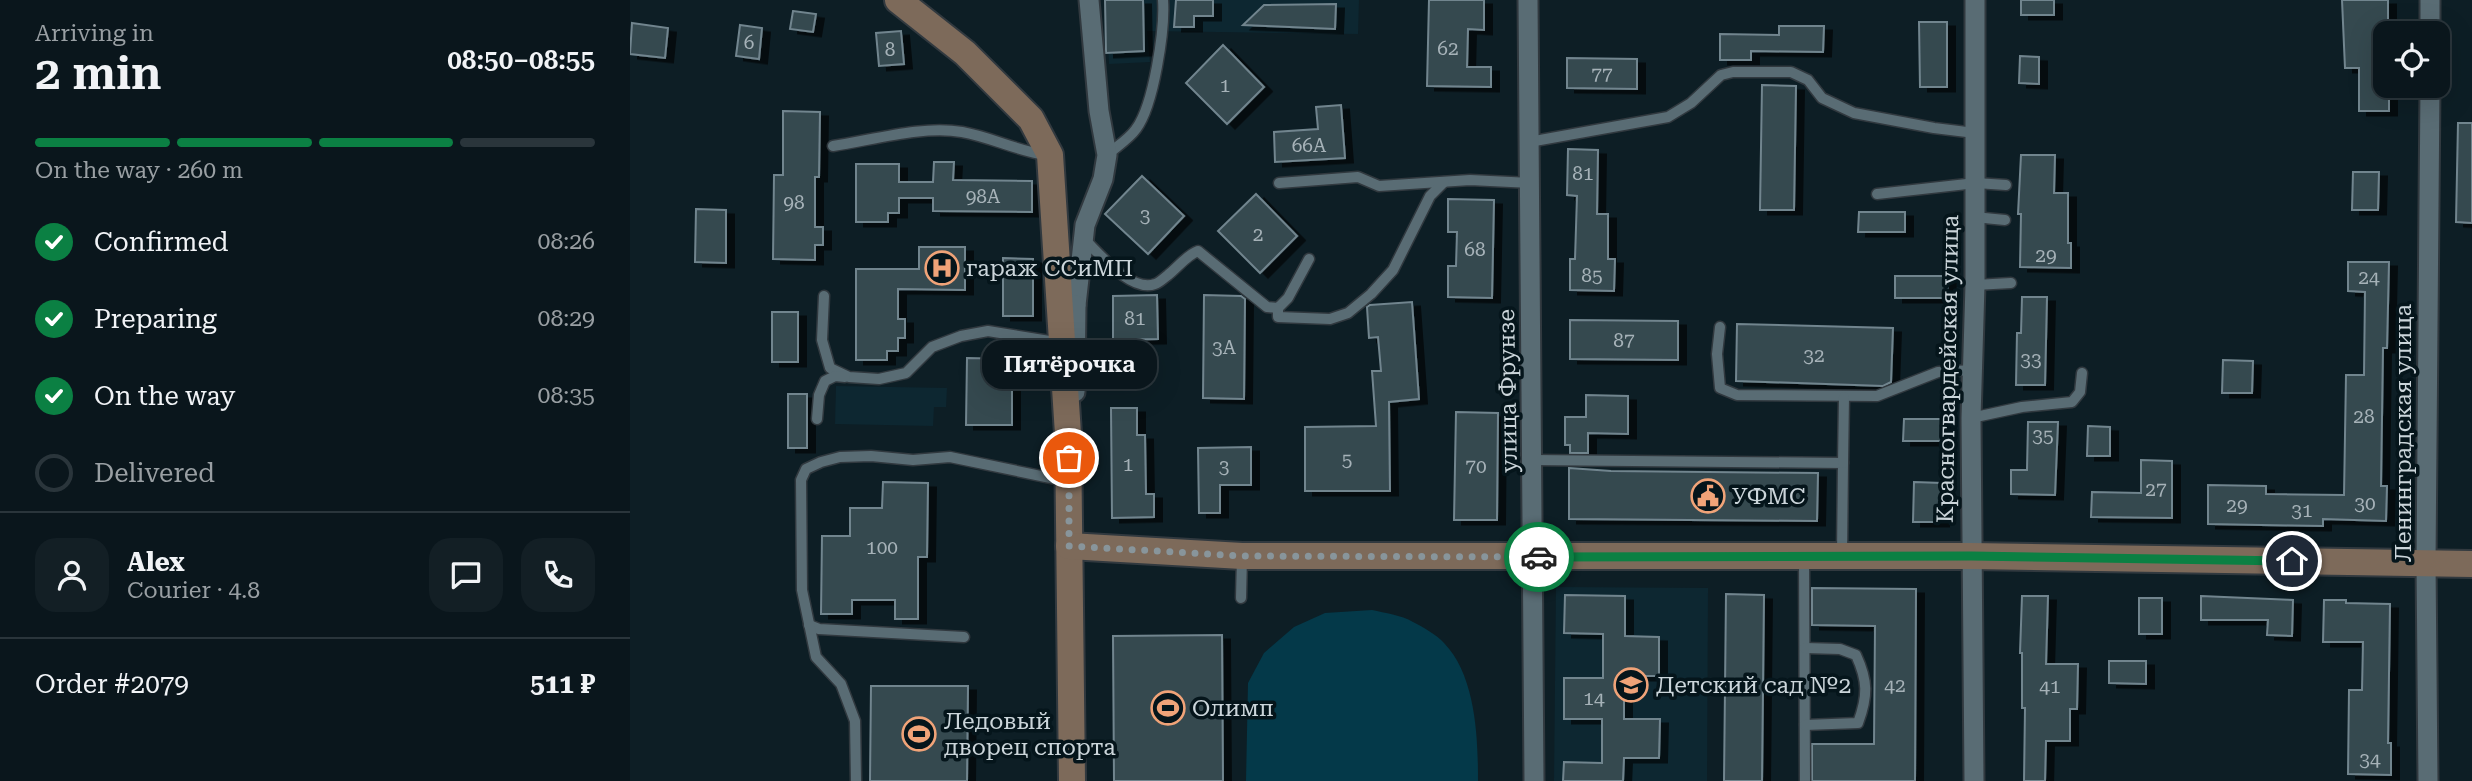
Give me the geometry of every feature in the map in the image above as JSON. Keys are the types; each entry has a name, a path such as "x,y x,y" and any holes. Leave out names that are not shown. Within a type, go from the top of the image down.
{"street":[{"path":"898,0 965,52 1031,119 1050,155 1066,324 1072,781"},
{"path":"1068,434 1077,368 1066,324 1085,225 1103,179 1107,155 1099,111 1088,0"},
{"name":"улица Фрунзе","path":"1528,0 1534,781"},
{"name":"Красногвардейская улица","path":"1974,781 1971,418 1976,183 1975,0"},
{"path":"2430,0 2430,21"},
{"name":"Ленинградская улица","path":"2428,781 2426,563 2430,98"},
{"path":"1069,546 1242,556 1971,556 2472,564"}],"lane":[{"path":"1107,155 1136,129 1150,98 1164,15 1163,0"},
{"path":"1530,142 1668,117 1691,103 1721,75 1733,72 1790,72 1808,80 1822,98 1854,113 1975,133"},
{"path":"833,146 933,130 963,132 1032,153 1050,155"},
{"path":"1279,183 1358,177 1379,186 1470,180 1530,183"},
{"path":"1309,259 1288,298 1278,308 1278,317 1330,319 1348,313 1371,294 1393,270 1430,196 1444,182"},
{"path":"1877,194 1976,183 2006,185"},
{"path":"1974,217 2006,220"},
{"path":"1083,238 1123,276 1147,286 1156,284 1192,253 1198,251 1266,307 1278,308"},
{"path":"1975,285 2011,284"},
{"path":"824,296 822,340 830,368 849,377"},
{"path":"817,419 819,395 825,381 835,376 878,379 906,373 932,347 961,336 1066,324"},
{"path":"1720,327 1717,354 1720,388 1737,395 1877,396 1938,372 1972,370"},
{"path":"1971,418 2022,407 2072,402 2080,392 2082,373"},
{"path":"1842,557 1844,397"},
{"path":"856,781 855,721 841,684 816,657 802,590 801,480 806,469 840,457 871,456 913,460 950,457 1069,482"},
{"path":"1533,460 1843,463"},
{"path":"1241,598 1242,556"},
{"path":"1804,557 1805,781"},
{"path":"809,625 819,629 964,637"},
{"path":"1805,648 1840,649 1856,655 1865,675 1866,702 1858,723 1805,724"}],"shaded area":[{"path":"1106,0 1359,0 1358,34 1147,31 1150,62 1109,64"},
{"path":"836,386 947,388 946,407 934,407 933,426 835,424"},
{"name":"Детский сад №2","path":"1556,587 1708,588 1707,781 1554,781"},
{"path":"1372,610 1393,614 1421,626 1441,640 1455,657 1463,672 1473,708 1478,781 1246,781 1248,683 1264,653 1294,627 1325,613"}],"building":[{"path":"1105,0 1143,0 1144,51 1106,53"},
{"path":"1176,0 1213,0 1213,16 1194,16 1194,27 1174,27"},
{"path":"1429,0 1484,0 1484,30 1468,29 1467,67 1491,67 1491,87 1427,86"},
{"path":"2021,0 2054,0 2054,15 2021,15"},
{"path":"2342,0 2388,0 2388,21 2373,21 2373,98 2389,98 2389,111 2359,111 2359,68 2345,68"},
{"path":"1336,4 1335,29 1243,25 1264,5"},
{"path":"793,11 816,14 813,32 790,29"},
{"path":"1919,22 1947,22 1947,87 1920,87"},
{"path":"632,23 668,28 665,58 630,54"},
{"path":"740,25 762,28 759,59 736,56"},
{"path":"1779,26 1824,26 1823,52 1751,51 1751,60 1720,60 1720,34 1779,35"},
{"path":"901,31 904,64 879,66 876,33"},
{"path":"1223,45 1264,87 1227,124 1186,83"},
{"path":"2020,56 2039,57 2039,84 2019,83"},
{"path":"1567,58 1637,59 1637,89 1567,88"},
{"path":"1762,85 1796,86 1794,210 1760,210"},
{"path":"1341,105 1345,158 1275,162 1274,132 1318,129 1316,107"},
{"path":"783,111 820,112 819,177 815,177 815,227 823,227 823,245 815,245 815,260 773,259 774,175 783,175"},
{"path":"2458,123 2472,123 2472,223 2456,222"},
{"path":"1568,149 1598,150 1597,214 1608,214 1608,259 1615,259 1614,291 1570,290 1570,259 1575,259 1577,196 1567,195"},
{"path":"2021,155 2055,155 2054,193 2068,193 2071,268 2020,267 2021,214 2018,214"},
{"path":"934,162 954,162 953,180 1032,181 1032,212 933,211 933,198 899,198 899,213 888,213 888,222 856,222 856,164 899,164 899,182 933,182"},
{"path":"2353,172 2379,172 2378,210 2352,210"},
{"path":"1142,176 1184,216 1148,254 1105,214"},
{"path":"1256,194 1297,236 1260,273 1218,231"},
{"path":"1448,199 1494,200 1492,298 1448,297 1448,266 1456,266 1457,232 1448,232"},
{"path":"696,209 726,210 726,263 695,262"},
{"path":"1859,212 1905,212 1905,232 1858,232"},
{"path":"919,247 965,247 965,290 898,289 898,319 905,319 905,338 898,338 898,351 887,351 887,360 856,360 856,269 919,269"},
{"name":"гараж ССиМП","path":"1003,258 1033,259 1033,316 1003,316"},
{"path":"2348,262 2389,262 2387,348 2383,348 2381,486 2387,486 2386,521 2323,519 2323,526 2208,524 2208,485 2266,486 2266,494 2344,495 2346,375 2364,375 2365,292 2348,291"},
{"path":"1895,276 1948,276 1947,298 1895,298"},
{"path":"1157,295 1158,339 1113,340 1113,296"},
{"path":"1204,295 1241,296 1245,299 1244,399 1203,398"},
{"path":"2022,297 2047,297 2045,385 2016,385 2017,333 2021,333"},
{"path":"1412,302 1419,399 1389,402 1390,491 1305,491 1305,427 1376,426 1372,371 1381,371 1378,337 1369,338 1367,307"},
{"path":"772,312 798,312 798,362 772,362"},
{"path":"1570,320 1678,321 1678,360 1570,359"},
{"path":"1737,324 1893,328 1891,382 1883,386 1736,381"},
{"path":"967,358 1012,359 1012,425 966,425"},
{"path":"2223,360 2253,361 2252,393 2222,393"},
{"path":"788,394 807,394 807,448 788,448"},
{"path":"1586,395 1628,396 1628,434 1588,433 1588,453 1570,453 1570,445 1565,445 1565,417 1586,417"},
{"path":"1111,408 1137,408 1137,435 1145,435 1146,494 1154,494 1154,517 1112,518"},
{"path":"1456,412 1498,413 1497,520 1454,520"},
{"path":"1904,419 1944,419 1944,441 1903,441"},
{"path":"2028,422 2058,422 2055,495 2011,494 2011,470 2027,470"},
{"path":"2088,426 2110,427 2110,456 2087,456"},
{"path":"1251,447 1251,485 1220,485 1220,513 1199,513 1198,448"},
{"path":"2141,460 2172,461 2172,518 2091,517 2092,492 2141,493"},
{"name":"УФМС","path":"1569,468 1611,471 1818,473 1817,521 1569,519"},
{"path":"883,482 928,483 927,557 918,557 918,619 895,619 895,600 852,600 852,614 821,614 822,536 850,536 850,508 882,508"},
{"path":"1914,482 1942,483 1941,522 1913,522"},
{"path":"1812,588 1916,589 1915,781 1812,781 1812,744 1874,744 1875,626 1812,625"},
{"path":"1726,594 1764,595 1762,781 1724,781"},
{"path":"1565,595 1625,596 1625,636 1659,637 1659,676 1624,676 1624,719 1660,719 1659,758 1624,758 1623,781 1563,781 1564,762 1602,763 1602,719 1564,719 1564,678 1603,678 1603,634 1564,633"},
{"path":"2022,596 2048,596 2046,664 2078,664 2077,709 2070,709 2070,741 2046,741 2045,781 2024,781 2025,708 2022,708 2020,653"},
{"path":"2201,596 2293,600 2292,636 2267,635 2268,620 2201,620"},
{"path":"2139,598 2162,598 2162,634 2139,634"},
{"path":"2324,600 2390,604 2388,743 2391,743 2391,775 2348,774 2349,690 2362,690 2363,642 2323,642"},
{"name":"Олимп","path":"1222,635 1223,781 1114,781 1113,636"},
{"path":"2109,661 2146,661 2146,684 2109,683"},
{"name":"Ледовый дворец спорта","path":"871,686 968,686 967,781 870,781"}],"way so far":[{"path":"1069,458 1069,546 1242,556 1539,557"}],"place":[{"name":"гараж ССиМП","path":"942,268"},
{"name":"Пятёрочка","path":"1069,458"},
{"name":"УФМС","path":"1708,496"},
{"name":"Детский сад №2","path":"1631,685"},
{"name":"Олимп","path":"1168,708"},
{"name":"Ледовый дворец спорта","path":"919,734"}],"route":[{"path":"1539,557 1971,556 2292,561"}]}
